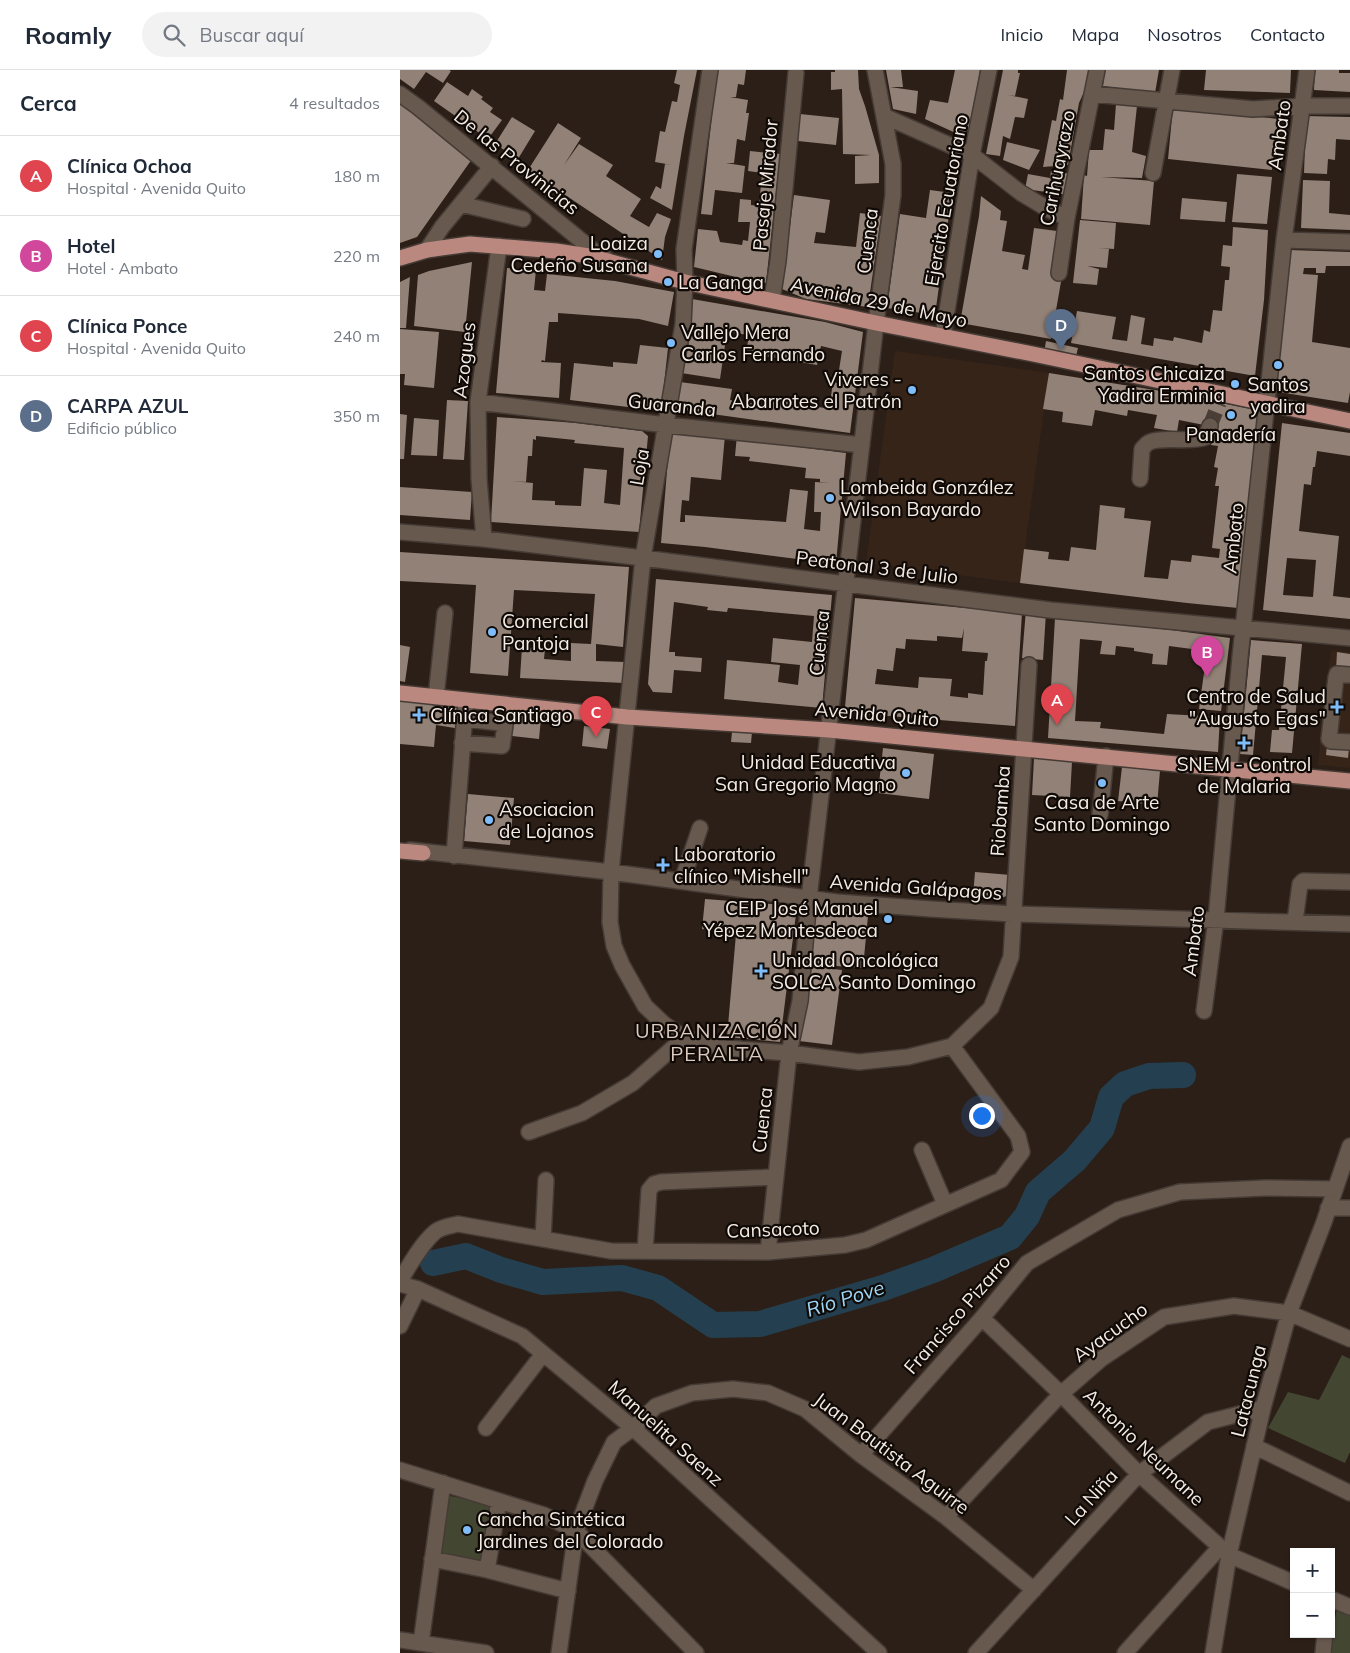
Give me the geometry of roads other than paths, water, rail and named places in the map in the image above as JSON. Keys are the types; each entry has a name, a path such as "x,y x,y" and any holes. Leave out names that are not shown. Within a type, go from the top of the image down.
{"main road":[{"name":"Avenida 29 de Mayo","path":"400,258 427,250 470,244 556,251 608,261 686,282 943,336 1221,398 1268,404 1350,421"},
{"name":"Avenida Quito","path":"400,693 627,717 830,730 1350,781"},
{"path":"400,851 423,852"}],"street":[{"name":"Loja","path":"611,872 644,558 682,324 686,282 684,249 710,70"},
{"name":"Cuenca","path":"768,1252 789,1053 800,1001 809,898 876,323 893,195 893,164 876,70"},
{"name":"Ejercito Ecuatoriano","path":"943,336 972,155 989,70"},
{"name":"Carihuayrazo","path":"1059,273 1067,218 1097,70"},
{"path":"1153,173 1172,70"},
{"name":"Ambato","path":"1204,1011 1216,919 1243,628 1284,240 1307,70"},
{"name":"Pasaje Mirador","path":"772,300 778,261 796,73"},
{"name":"De las Provinicias","path":"400,94 608,261"},
{"path":"1092,94 1166,102 1254,108 1350,106"},
{"path":"884,116 972,155 1021,193 1067,218"},
{"path":"427,250 442,227 492,166"},
{"path":"461,204 523,219"},
{"path":"1284,240 1350,242"},
{"name":"Azogues","path":"484,539 479,479 478,402 499,246"},
{"name":"Guaranda","path":"478,402 666,425 862,445"},
{"path":"1140,479 1142,449 1149,442 1206,438 1210,426"},
{"name":"Peatonal 3 de Julio","path":"400,532 484,539 846,582 1050,610 1350,638"},
{"path":"436,697 446,613"},
{"name":"Riobamba","path":"952,1046 991,1008 1011,957 1029,665"},
{"path":"1350,675 1337,674 1336,677 1329,739 1331,741 1350,742"},
{"path":"454,856 466,700"},
{"path":"462,743 502,746 505,725 465,719"},
{"path":"1100,815 1106,756"},
{"path":"682,881 700,828"},
{"name":"Avenida Galápagos","path":"423,852 611,872 809,898 1013,914 1350,924"},
{"path":"611,872 610,922 614,946 645,1006 664,1024 684,1038 726,1048 789,1053 859,1062 908,1057 952,1046"},
{"path":"1296,921 1300,884 1303,881 1350,882"},
{"path":"529,1132 582,1113 633,1083 684,1038"},
{"name":"Cansacoto","path":"400,1282 411,1263 435,1232 458,1224 611,1251 768,1252 845,1245 866,1240 1001,1180 1022,1152 1018,1136 952,1046"},
{"path":"922,1150 945,1204"},
{"name":"Latacunga","path":"1212,1653 1224,1551 1289,1312 1349,1152"},
{"path":"645,1251 649,1190 654,1184 661,1182 776,1177"},
{"path":"543,1239 546,1180"},
{"name":"Francisco Pizarro","path":"861,1455 1027,1264 1118,1210 1180,1192 1265,1188 1335,1189"},
{"path":"1328,1208 1350,1208"},
{"name":"Manuelita Saenz","path":"400,1282 522,1336 633,1428 879,1653"},
{"path":"400,1326 418,1289"},
{"name":"Ayacucho","path":"946,1517 1061,1394 1101,1359 1164,1317 1234,1306 1289,1312 1350,1339"},
{"name":"Antonio Neumane","path":"982,1318 1140,1474 1224,1551 1290,1581"},
{"path":"486,1428 544,1354"},
{"name":"Juan Bautista Aguirre","path":"559,1653 576,1531 595,1481 614,1442 633,1428 656,1406 692,1393 733,1389 768,1393 805,1409 861,1455 946,1517 1034,1590"},
{"name":"La Niña","path":"976,1653 1140,1474 1208,1422 1263,1408"},
{"path":"1254,1446 1350,1493"},
{"path":"400,1470 544,1515 576,1531 696,1653"},
{"path":"421,1643 443,1483"},
{"path":"487,1570 499,1501"},
{"path":"1125,1653 1224,1551"},
{"path":"432,1559 487,1570 568,1591"},
{"path":"1335,1601 1350,1608"},
{"path":"1323,1653 1325,1638"},
{"path":"400,1640 486,1653"}],"waterway":[{"name":"Río Pove","path":"433,1263 466,1256 501,1270 543,1282 622,1278 658,1288 713,1325 760,1324 883,1288 933,1270 1010,1237 1027,1216 1038,1192 1075,1160 1102,1128 1111,1097 1125,1084 1149,1076 1183,1075"}],"tunnel":[{"path":"1210,426 1219,403"}],"place":[{"name":"Loaiza Cedeño Susana","path":"658,254"},
{"name":"La Ganga","path":"668,282"},
{"name":"Vallejo Mera Carlos Fernando","path":"671,343"},
{"name":"CARPA AZUL","path":"1061,350"},
{"name":"Santos yadira","path":"1278,365"},
{"name":"Santos Chicaiza Yadira Erminia","path":"1235,384"},
{"name":"Viveres - Abarrotes el Patrón","path":"912,390"},
{"name":"Panadería","path":"1231,415"},
{"name":"Lombeida González Wilson Bayardo","path":"830,498"},
{"name":"Comercial Pantoja","path":"492,632"},
{"name":"Hotel","path":"1207,677"},
{"name":"Centro de Salud \"Augusto Egas\"","path":"1337,707"},
{"name":"Clínica Santiago","path":"419,715"},
{"name":"Clínica Ochoa","path":"1057,725"},
{"name":"Clínica Ponce","path":"596,737"},
{"name":"SNEM - Control de Malaria","path":"1244,743"},
{"name":"Unidad Educativa San Gregorio Magno","path":"906,773"},
{"name":"Casa de Arte Santo Domingo","path":"1102,783"},
{"name":"Asociacion de Lojanos","path":"489,820"},
{"name":"Laboratorio clínico \"Mishell\"","path":"663,865"},
{"name":"CEIP José Manuel Yépez Montesdeoca","path":"888,919"},
{"name":"Unidad Oncológica SOLCA Santo Domingo","path":"761,971"},
{"name":"Cancha Sintética Jardines del Colorado","path":"467,1530"}],"district":[{"name":"URBANIZACIÓN PERALTA","path":"717,1042"}]}
